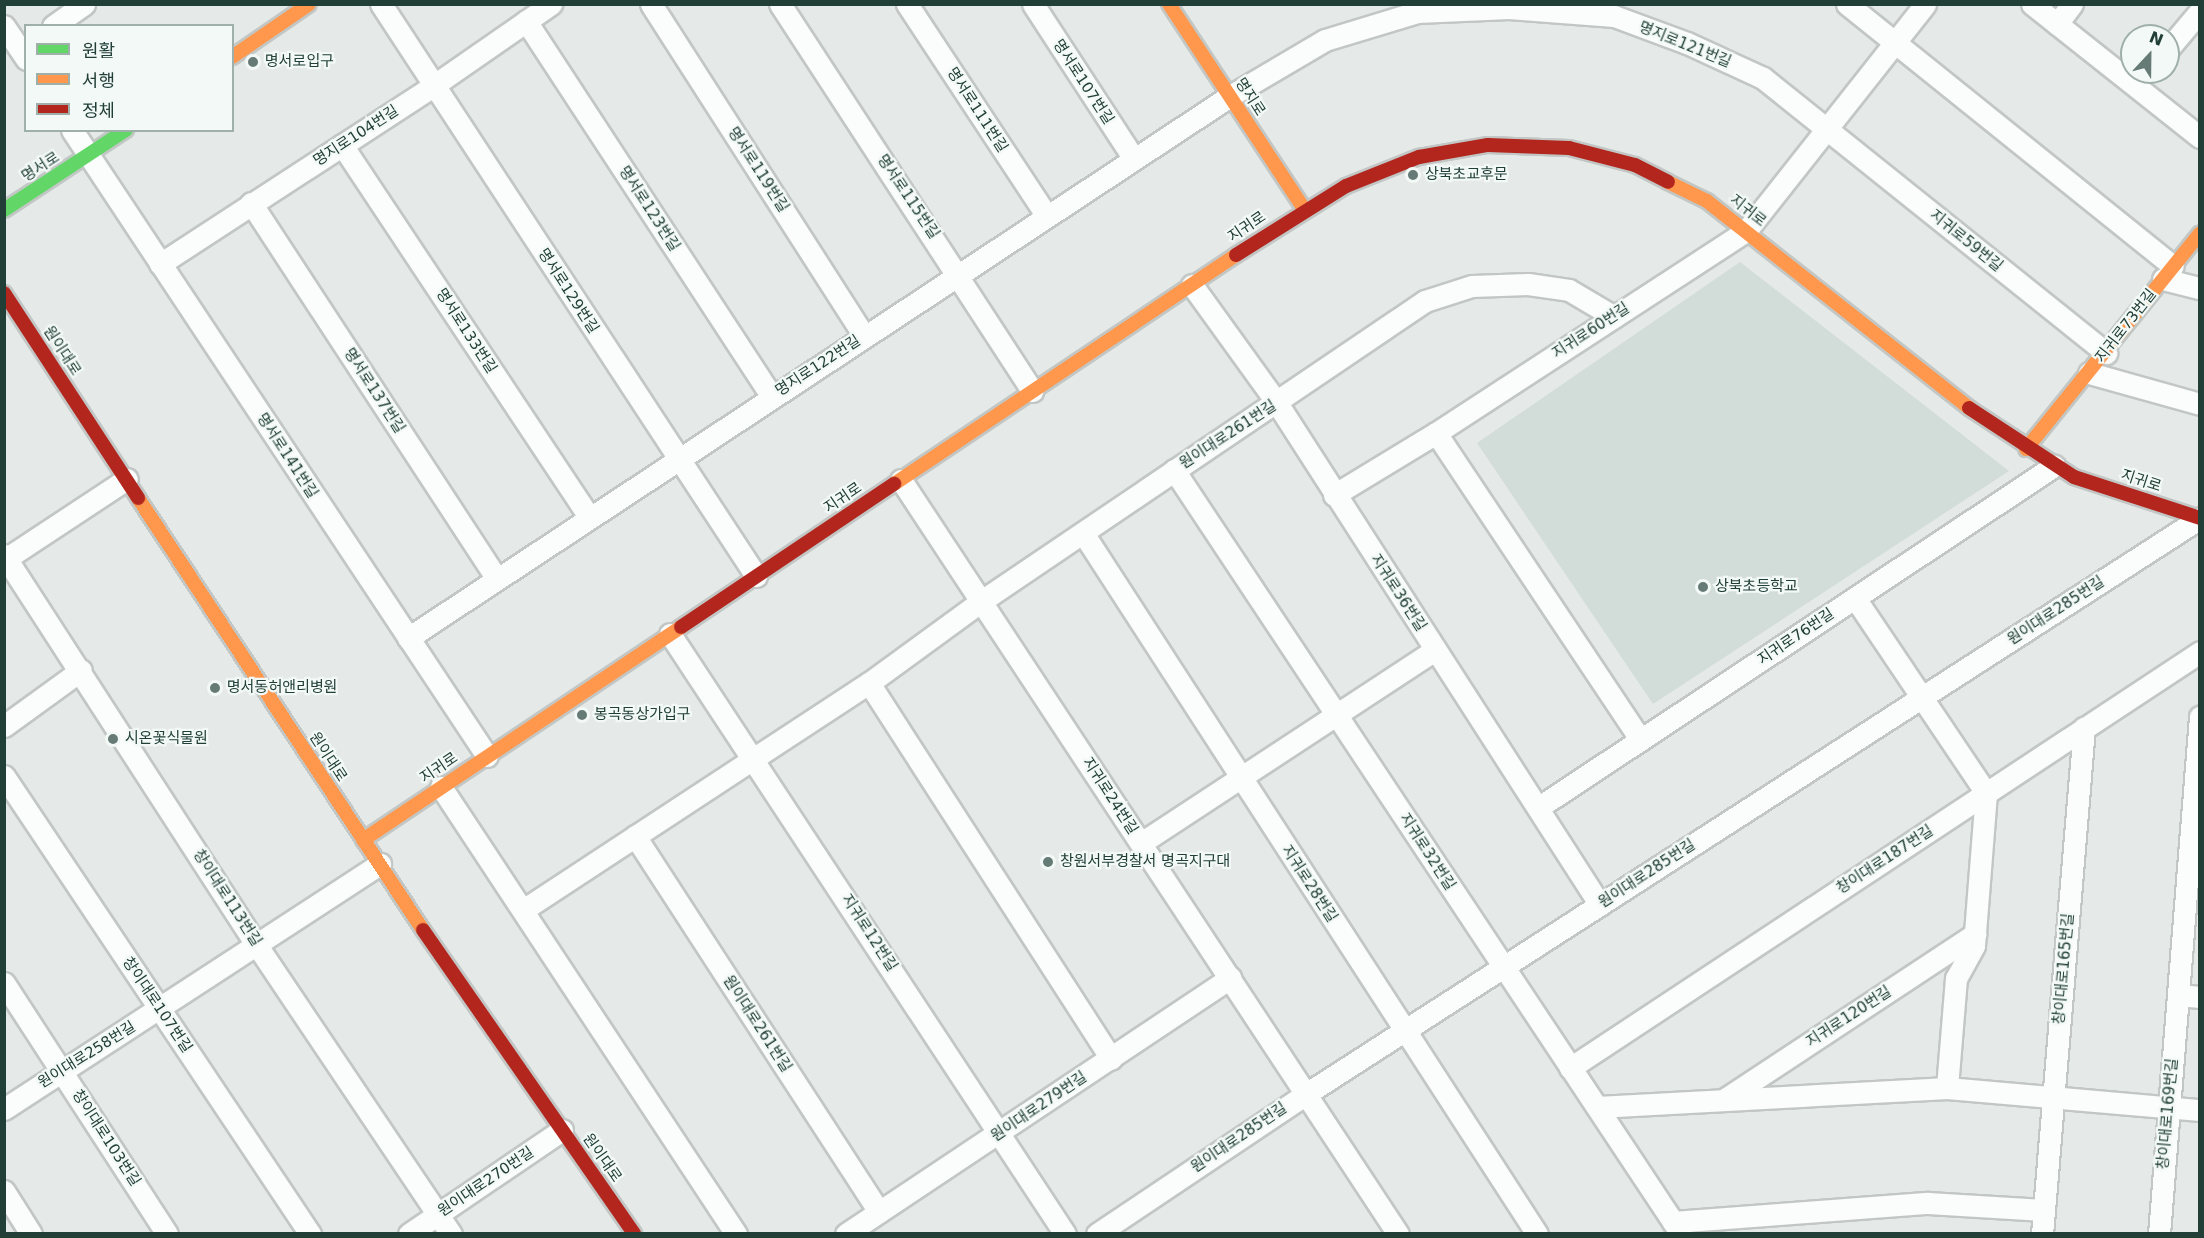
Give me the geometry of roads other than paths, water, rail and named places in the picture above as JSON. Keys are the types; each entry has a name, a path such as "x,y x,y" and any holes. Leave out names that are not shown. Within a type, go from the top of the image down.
{"street":[{"path":"56,24 84,4"},
{"path":"234,56 309,4"},
{"name":"명서로129번길","path":"381,4 756,576"},
{"name":"명지로104번길","path":"160,264 433,86 550,4"},
{"name":"명서로119번길","path":"651,4 864,336"},
{"name":"명서로115번길","path":"780,4 959,274 1032,391"},
{"name":"명서로111번길","path":"908,4 1047,216"},
{"name":"명서로107번길","path":"1033,4 1134,159"},
{"name":"명지로","path":"1169,4 1304,209"},
{"path":"1847,4 2168,272"},
{"path":"1746,231 1925,4"},
{"path":"2032,4 2057,24 2120,65"},
{"path":"2057,24 2072,4"},
{"name":"명지로121번길","path":"1230,96 1324,40 1414,8 1615,10 1763,78 1826,129"},
{"path":"2180,34 2199,11"},
{"name":"명서로123번길","path":"526,21 772,397"},
{"path":"4,26 23,51"},
{"path":"2147,84 2199,137"},
{"name":"명지로122번길","path":"408,638 1230,96"},
{"name":"지귀로59번길","path":"1826,129 2106,354"},
{"name":"명서로141번길","path":"73,132 487,756"},
{"name":"명서로","path":"4,210 123,132"},
{"name":"명서로133번길","path":"342,145 589,518"},
{"name":"지귀로","path":"363,840 1304,209 1346,186 1419,157 1488,146 1569,148 1635,165 1707,201 1959,401 2026,449 2074,477 2199,518"},
{"name":"명서로137번길","path":"251,203 497,579"},
{"name":"지귀로60번길","path":"1334,495 1436,433 1746,231"},
{"name":"지귀로73번길","path":"2026,449 2106,354 2199,233"},
{"name":"지귀로73번길","path":"2168,272 2199,288"},
{"name":"원이대로261번길","path":"523,910 869,683 983,600 1174,470 1276,404 1425,301 1472,286 1528,284 1569,290 1613,316"},
{"name":"지귀로36번길","path":"1192,285 1276,404 1434,650 1539,807 1600,905"},
{"name":"원이대로","path":"4,293 363,840 634,1233"},
{"name":"지귀로73번길","path":"2089,374 2199,404"},
{"path":"1436,433 1641,740"},
{"name":"지귀로76번길","path":"1539,807 2054,466"},
{"name":"지귀로32번길","path":"1174,470 1677,1228"},
{"path":"5,558 127,479"},
{"name":"지귀로24번길","path":"901,480 983,600 1398,1233"},
{"name":"원이대로285번길","path":"1097,1233 1306,1094 2199,518"},
{"name":"지귀로28번길","path":"1083,533 1240,779 1537,1233"},
{"name":"창이대로113번길","path":"5,558 81,670 258,947 451,1233"},
{"path":"1855,598 1920,698 1986,793 1974,946 1956,978 1947,1088"},
{"name":"지귀로12번길","path":"670,634 755,759 1065,1233"},
{"path":"1141,843 1338,716 1434,650"},
{"name":"창이대로187번길","path":"1570,1068 2199,652"},
{"path":"4,726 81,670"},
{"path":"869,683 1111,1059"},
{"name":"창이대로169번길","path":"2159,1233 2199,717"},
{"name":"창이대로165번길","path":"2042,1233 2084,728"},
{"name":"창이대로107번길","path":"4,776 309,1233"},
{"path":"441,787 736,1233"},
{"name":"원이대로261번길","path":"635,837 879,1212"},
{"name":"원이대로258번길","path":"4,1109 258,947 380,864"},
{"name":"지귀로120번길","path":"1723,1100 1975,934"},
{"name":"원이대로279번길","path":"846,1233 1000,1133 1230,978"},
{"name":"창이대로103번길","path":"4,983 167,1233"},
{"path":"2178,995 2199,997"},
{"path":"1597,1107 1947,1088 2199,1110"},
{"name":"원이대로270번길","path":"409,1233 562,1130"},
{"path":"4,1191 32,1233"},
{"path":"1677,1228 1928,1203 2044,1210"}],"place":[{"name":"명서로입구","path":"253,62"},
{"name":"상북초교후문","path":"1413,175"},
{"name":"상북초등학교","path":"1703,587"},
{"name":"명서동허앤리병원","path":"215,688"},
{"name":"봉곡동상가입구","path":"582,715"},
{"name":"시온꽃식물원","path":"113,739"},
{"name":"창원서부경찰서 명곡지구대","path":"1048,862"}]}
